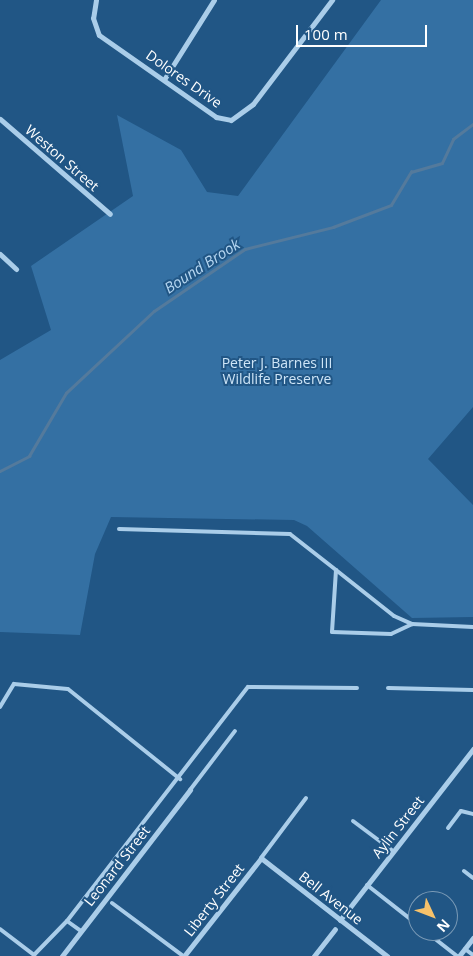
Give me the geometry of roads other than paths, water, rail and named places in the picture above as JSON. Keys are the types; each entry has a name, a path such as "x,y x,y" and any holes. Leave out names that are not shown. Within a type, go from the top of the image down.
{"street":[{"name":"Dolores Drive","path":"96,0 94,18 99,35 165,78 216,117 231,120 242,115 332,0"},
{"path":"165,78 214,0"},
{"name":"Weston Street","path":"0,119 110,214"},
{"path":"0,254 16,269"},
{"name":"Aylin Street","path":"340,920 473,749"},
{"name":"Leonard Street","path":"62,956 190,790"},
{"name":"Bell Avenue","path":"261,858 387,956"},
{"name":"Liberty Street","path":"183,956 261,858"},
{"path":"314,956 335,929"},
{"path":"458,956 473,938"}],"lane":[{"path":"119,529 290,534 394,616 412,624 473,627"},
{"path":"336,570 332,632 390,634 412,624"},
{"path":"0,707 14,684 68,689 180,779"},
{"path":"0,930 34,955 67,921 180,779 248,687 357,688"},
{"path":"388,688 473,690"},
{"path":"190,790 234,731"},
{"path":"261,858 306,798"},
{"path":"448,828 462,811 473,814"},
{"path":"353,821 393,852"},
{"path":"464,871 473,878"},
{"path":"367,886 408,918"},
{"path":"112,903 183,956"},
{"path":"67,921 81,931"},
{"path":"438,941 458,956"},
{"path":"465,949 473,955"}],"waterway":[{"name":"Bound Brook","path":"0,471 29,456 66,393 154,311 245,249 333,227 391,205 411,172 442,163 453,139 473,124"}],"park label":[{"name":"Peter J. Barnes III Wildlife Preserve","path":"277,372"}]}
